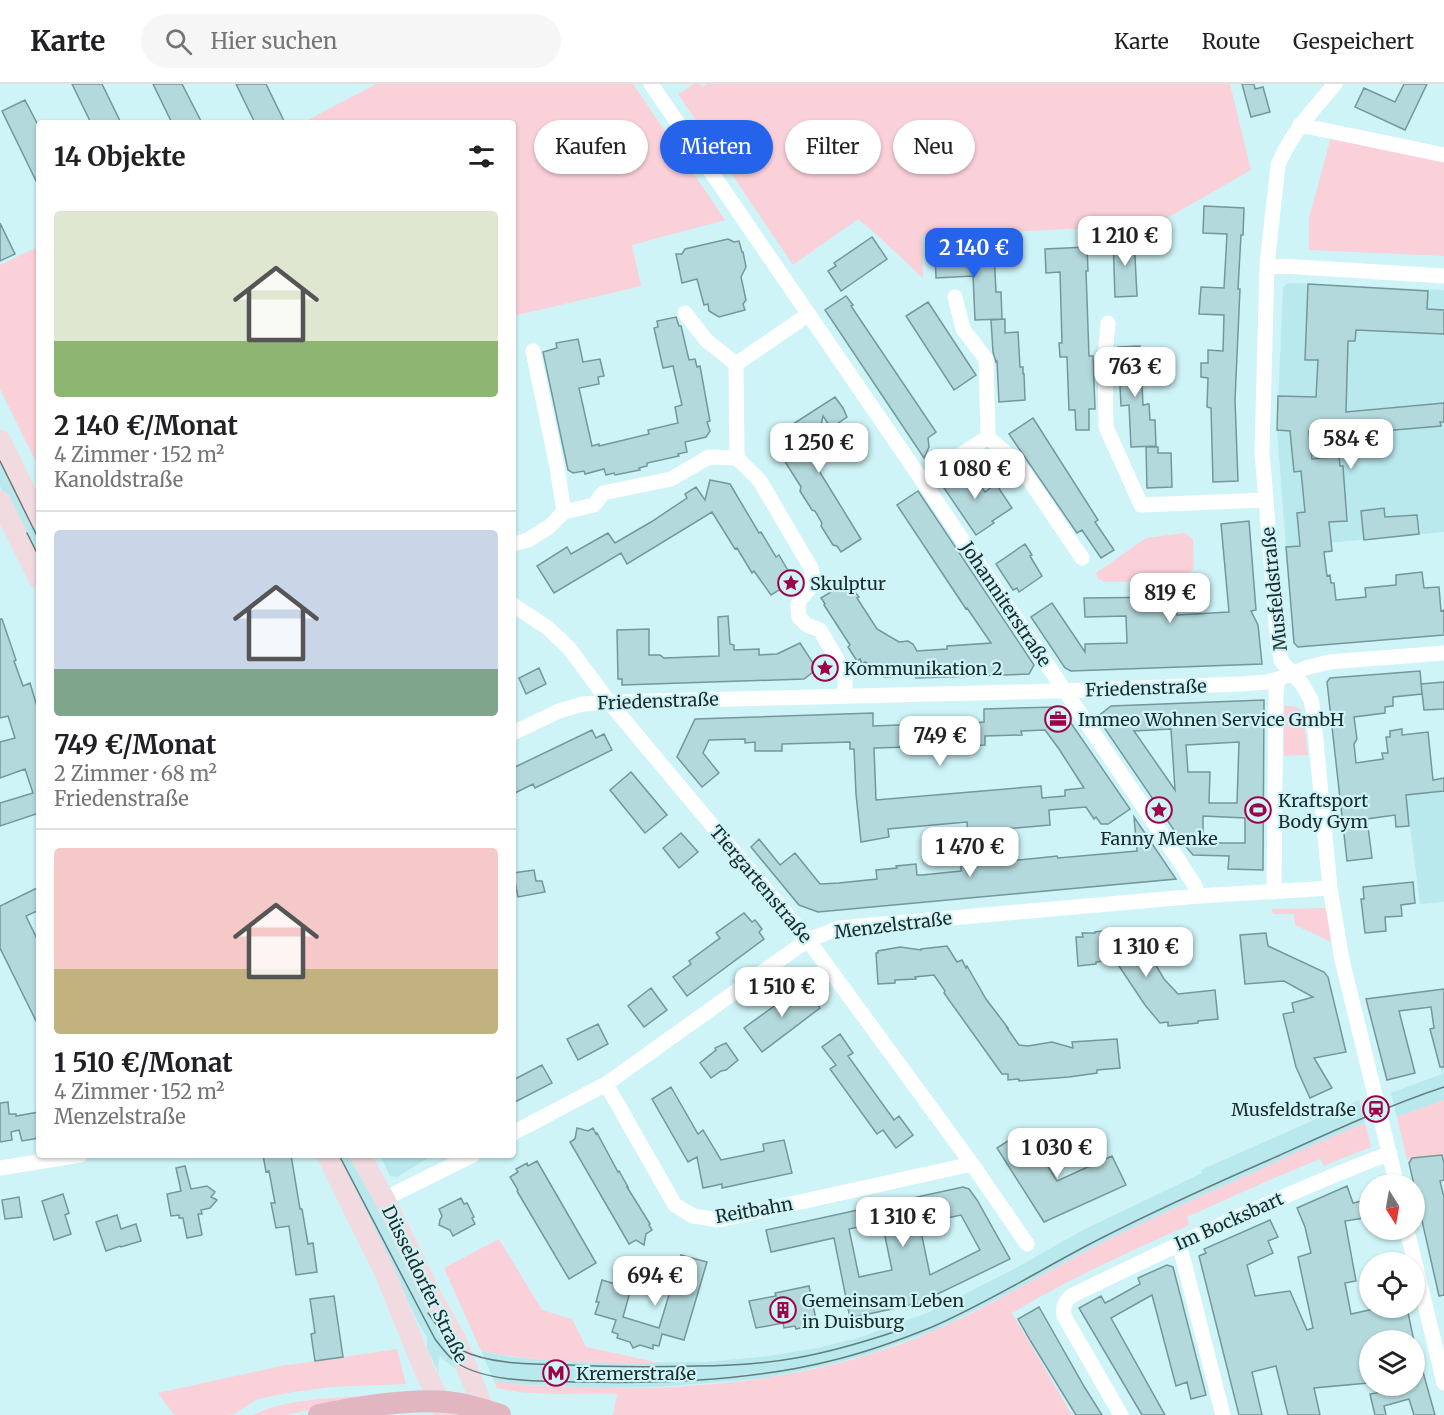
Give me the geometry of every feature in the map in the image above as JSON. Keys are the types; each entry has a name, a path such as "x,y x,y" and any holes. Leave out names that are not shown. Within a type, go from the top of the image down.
{"main road":[{"path":"0,440 36,512"},
{"path":"0,501 36,573"},
{"name":"Düsseldorfer Straße","path":"328,1158 385,1273 424,1369 443,1408"},
{"name":"Düsseldorfer Straße","path":"362,1158 385,1200 490,1413"},
{"path":"319,1415 372,1406 415,1402 443,1408 456,1403 490,1413"}],"street":[{"name":"Johanniterstraße","path":"651,84 1065,690 1194,884 1199,896"},
{"name":"Musfeldstraße","path":"1335,84 1299,125 1278,165 1267,265 1262,452 1277,641 1285,676 1302,684 1311,700 1330,888 1341,960 1395,1174"},
{"path":"1299,125 1444,155"},
{"path":"1267,265 1444,276"},
{"path":"955,297 963,329 986,359 988,437 1024,472 1082,558"},
{"path":"685,313 706,340 736,364"},
{"path":"736,364 809,314"},
{"path":"1108,323 1105,356 1106,427 1141,505 1266,500"},
{"path":"532,351 564,512"},
{"path":"736,364 737,458"},
{"path":"922,480 988,437"},
{"path":"516,543 535,536 564,512 594,505 603,493 671,479 710,457 737,458 760,481 811,568 814,583 798,604 799,616 807,625 820,630 845,673 845,696"},
{"name":"Tiergartenstraße","path":"516,607 548,628 564,642 609,702 808,940 972,1164 1027,1244"},
{"name":"Friedenstraße","path":"516,732 559,711 583,704 1240,684 1285,676 1309,667 1342,661 1444,653"},
{"path":"1274,892 1276,692 1285,676"},
{"name":"Menzelstraße","path":"516,1131 606,1084 808,940 839,928 1199,896 1330,888"},
{"name":"Reitbahn","path":"606,1084 675,1205 693,1216 719,1220 972,1164"},
{"name":"Im Bocksbart","path":"1121,1415 1064,1316 1063,1307 1071,1296 1248,1212 1390,1153"},
{"path":"0,1168 62,1158"},
{"path":"385,1200 467,1158"},
{"path":"1409,1240 1444,1383"},
{"path":"1179,1243 1223,1415"}],"shaded area":[{"path":"376,84 633,84 660,124 660,174 694,174 725,220 632,245 641,286 516,315 516,120 308,120"},
{"path":"694,84 701,84 703,87 707,84 1230,84 1251,170 1155,225 922,236 923,278 858,219 793,265 732,174 773,174 773,120 695,120 678,94"},
{"path":"1331,137 1444,160 1444,256 1309,250 1309,218"},
{"path":"36,247 36,462 0,389 0,265"},
{"path":"1288,283 1444,290 1444,532 1286,547 1277,430 1283,287"},
{"path":"0,452 36,525 36,559 0,486"},
{"path":"1185,533 1193,539 1194,568 1188,575 1177,581 1105,582 1098,579 1096,573 1146,538"},
{"path":"1284,706 1298,708 1303,714 1308,755 1284,756"},
{"path":"1444,791 1444,902 1420,904 1406,795"},
{"path":"1326,908 1333,943 1295,925 1294,914 1273,914 1272,909"},
{"path":"1444,1026 1444,1100 1397,1117 1391,1093 1442,1074 1430,1029"},
{"path":"1359,1100 1365,1123 1170,1210 1090,1249 936,1330 869,1354 766,1378 658,1387 600,1388 509,1384 494,1381 481,1351 512,1357 557,1361 706,1362 769,1356 858,1338 927,1313 1016,1268 1081,1231 1202,1173 1201,1170"},
{"path":"1444,1100 1444,1155 1407,1160 1397,1117"},
{"path":"1365,1123 1371,1147 1324,1166 1320,1159 1187,1217 1189,1225 1077,1277 1012,1313 1072,1415 613,1415 617,1394 526,1393 497,1388 494,1381 535,1386 659,1388 783,1375 864,1356 951,1323 1126,1231"},
{"path":"336,1158 354,1158 461,1372 440,1356 439,1373 427,1349 427,1337"},
{"path":"381,1158 428,1158 397,1177 390,1176"},
{"path":"499,1239 542,1310 572,1319 586,1347 660,1363 548,1360 481,1351 444,1268"},
{"path":"397,1349 406,1384 332,1387 293,1392 258,1399 229,1415 174,1415 158,1393 286,1365"},
{"path":"372,1396 286,1415 254,1415 279,1405 295,1402"}],"building":[{"path":"72,84 102,84 120,120 90,120"},
{"path":"153,84 182,84 200,120 171,120"},
{"path":"236,84 266,84 284,120 254,120"},
{"path":"1242,84 1254,84 1255,89 1263,87 1270,112 1251,117"},
{"path":"1404,84 1427,84 1405,130 1355,107 1364,88 1395,102"},
{"path":"25,100 36,121 36,181 2,111"},
{"path":"1204,206 1244,208 1238,289 1240,289 1235,400 1238,481 1213,482 1211,408 1207,407 1208,378 1201,377 1201,363 1208,363 1208,350 1223,351 1224,315 1199,314 1201,287 1224,288 1227,234 1203,233"},
{"path":"0,223 15,254 0,261"},
{"path":"872,237 887,259 841,291 828,271 836,266 834,263"},
{"path":"1134,237 1137,296 1115,297 1113,238"},
{"path":"728,239 734,242 739,241 743,252 746,267 741,277 746,300 743,304 745,310 719,317 709,311 708,304 704,305 697,279 682,283 676,254 682,254 685,249"},
{"path":"1087,247 1089,356 1093,356 1095,409 1089,409 1089,430 1076,430 1075,410 1069,410 1067,357 1060,357 1059,343 1062,343 1060,272 1046,273 1045,249"},
{"path":"994,251 996,292 1001,292 1002,319 975,320 973,276 936,278 935,253"},
{"path":"1308,284 1428,291 1427,309 1444,310 1444,334 1356,330 1355,341 1348,341 1346,412 1444,403 1444,422 1440,422 1441,426 1348,434 1309,431 1312,459 1339,456 1340,466 1343,466 1347,521 1329,522 1332,551 1324,552 1327,576 1330,575 1331,583 1334,583 1336,600 1366,597 1365,588 1396,585 1396,575 1422,572 1424,588 1439,587 1441,611 1444,610 1444,635 1298,647 1294,643 1286,547 1300,546 1297,513 1305,512 1301,471 1294,472 1290,431 1277,430 1278,396 1316,397 1318,360 1305,360"},
{"path":"846,296 936,432 928,438 929,447 924,458 825,310"},
{"path":"928,302 976,375 954,390 906,316"},
{"path":"676,317 681,326 689,360 695,359 697,367 700,366 710,421 707,422 710,431 706,437 685,442 687,452 678,454 679,456 647,463 647,466 639,468 640,470 606,475 604,469 585,474 584,471 573,473 568,470 543,352 557,348 556,343 578,339 583,362 600,359 604,376 598,377 599,384 579,388 592,446 649,434 648,430 678,423 675,407 682,405 673,366 663,368 654,328 658,327 657,321"},
{"path":"1005,319 1005,333 1018,332 1025,400 999,402 997,361 993,352 991,320"},
{"path":"1140,346 1143,405 1149,404 1150,420 1155,420 1156,446 1131,447 1129,405 1121,406 1118,347"},
{"path":"835,397 847,417 831,428 823,416 813,461 861,539 841,552 837,546 833,545 821,526 822,523 800,491 801,487 784,460 793,424"},
{"path":"1033,418 1098,520 1095,522 1114,550 1101,558 1082,530 1077,533 1009,434"},
{"path":"1146,447 1158,447 1158,453 1171,453 1172,487 1147,488"},
{"path":"966,465 985,492 996,484 1012,508 976,535 940,482"},
{"path":"710,480 730,484 759,533 761,532 776,557 779,555 794,581 771,595 754,571 752,573 712,512 627,564 621,553 554,593 537,566 567,547 571,554 608,533 615,543 687,498 685,494 696,487 705,500"},
{"path":"918,491 1034,665 1029,674 884,677 883,672 865,662 862,664 860,659 857,661 848,647 850,645 821,598 847,582 859,597 857,598 877,629 899,642 908,641 917,651 991,643 897,505"},
{"path":"1384,508 1385,517 1417,515 1419,534 1364,540 1361,511"},
{"path":"1249,521 1256,610 1251,611 1258,625 1262,664 1071,671 1065,668 1031,617 1052,603 1085,652 1085,644 1127,643 1126,616 1085,617 1084,598 1175,597 1177,615 1229,612 1221,524"},
{"path":"1025,544 1042,576 1019,592 1017,588 1013,590 996,564"},
{"path":"728,616 730,644 734,645 734,650 759,649 759,655 777,654 800,643 817,669 804,679 622,685 622,679 618,679 617,630 649,629 649,655 660,655 664,658 719,656 718,617"},
{"path":"0,619 2,619 23,686 30,683 36,703 36,814 0,826 0,803 33,793 25,769 0,778 0,742 15,738 8,716 0,718"},
{"path":"539,668 546,684 526,694 519,678"},
{"path":"1420,671 1422,694 1393,697 1393,706 1385,707 1385,713 1354,717 1357,739 1354,744 1356,763 1383,759 1382,753 1388,753 1386,737 1390,737 1390,731 1402,729 1402,735 1428,732 1433,780 1444,778 1444,791 1406,795 1409,826 1396,827 1395,815 1367,819 1372,858 1347,861 1327,682 1330,678"},
{"path":"1444,682 1444,709 1424,710 1421,684"},
{"path":"1264,700 1263,870 1228,869 1229,856 1193,855 1183,843 1183,836 1178,836 1097,717 1111,706","holes":["1171,729 1175,790 1134,731","1239,742 1237,803 1209,803 1210,772 1188,772 1186,745","1203,816 1245,818 1245,843 1203,843"]},
{"path":"1057,707 1062,710 1130,809 1108,824 1101,824 1096,817 1094,819 1086,807 1049,810 1050,825 968,832 967,822 888,829 889,837 861,842 854,749 850,749 850,742 782,744 782,751 755,751 755,742 745,743 745,739 709,740 703,753 719,773 702,787 677,757 695,719 873,713 873,726 984,722 984,709","holes":["1045,730 1084,788 1065,790 1065,796 1042,798 1041,786 876,800 874,748 985,745 985,736 1022,735 1021,731"]},
{"path":"592,730 596,738 604,734 612,750 535,788 533,784 516,792 516,767"},
{"path":"631,772 667,815 645,833 610,790"},
{"path":"1134,817 1176,879 818,912 799,905 751,847 759,839 780,865 795,853 820,884 839,883 877,879 876,870 897,868 896,866 916,864 917,875 922,875 961,871 961,861 987,859 988,863 1137,851"},
{"path":"681,833 698,852 679,868 663,848"},
{"path":"534,870 536,881 542,881 545,892 518,897 516,873"},
{"path":"1413,882 1415,903 1401,905 1402,916 1385,917 1386,931 1365,933 1361,899 1364,899 1363,887"},
{"path":"36,888 36,911 26,916 36,937 36,1021 0,948 0,906"},
{"path":"744,913 752,922 755,920 762,929 759,932 764,939 687,996 673,977 691,964 689,961 720,938 716,933"},
{"path":"1127,928 1164,979 1178,994 1215,990 1218,1019 1168,1026 1168,1022 1160,1023 1115,960 1078,966 1076,937 1083,937 1082,933"},
{"path":"1266,933 1268,946 1324,972 1328,977 1346,1052 1314,1058 1332,1088 1310,1098 1296,1067 1283,1014 1294,1012 1292,1003 1313,997 1284,981 1245,984 1240,935"},
{"path":"947,946 957,962 962,960 966,968 967,966 986,999 1019,1045 1028,1046 1052,1042 1073,1048 1072,1042 1117,1039 1120,1068 1097,1070 1097,1073 1069,1077 1008,1080 1008,1074 1002,1074 944,993 945,991 934,975 878,984 876,953 878,951 900,947 921,950"},
{"path":"803,985 820,1008 762,1052 744,1028"},
{"path":"651,988 667,1010 644,1027 628,1006"},
{"path":"1444,989 1444,1067 1440,1067 1430,1029 1434,1028 1431,1007 1399,1011 1415,1073 1387,1080 1366,999"},
{"path":"598,1024 608,1044 578,1060 567,1039"},
{"path":"840,1034 853,1053 848,1056 894,1120 899,1116 913,1135 896,1148 883,1130 877,1134 830,1069 836,1065 822,1047"},
{"path":"726,1043 738,1060 711,1078 700,1063 716,1050 715,1048"},
{"path":"542,1065 552,1083 516,1101 516,1078"},
{"path":"671,1087 698,1134 703,1130 721,1160 764,1151 763,1144 784,1140 792,1173 722,1188 722,1184 703,1188 697,1157 688,1162 652,1099"},
{"path":"8,1102 9,1114 16,1114 16,1116 36,1113 36,1139 22,1141 19,1130 11,1132 12,1140 0,1142 0,1103"},
{"path":"577,1128 588,1131 593,1128 597,1133 650,1224 652,1230 646,1234 644,1245 636,1240 629,1244 570,1142 575,1139"},
{"path":"1025,1130 1057,1181 1112,1156 1126,1185 1044,1222 997,1148"},
{"path":"1442,1155 1444,1163 1444,1180 1440,1181 1444,1197 1444,1295 1439,1296 1425,1234 1425,1174 1411,1174 1409,1163 1412,1158"},
{"path":"264,1158 292,1158 300,1209 302,1209 308,1244 313,1243 317,1272 296,1275 289,1226 276,1228 271,1203 275,1203 269,1171 266,1172"},
{"path":"537,1161 596,1263 569,1279 510,1177 518,1172 516,1169"},
{"path":"185,1166 191,1189 207,1186 215,1192 211,1197 217,1200 210,1208 201,1210 202,1214 198,1214 202,1235 187,1238 183,1218 179,1218 179,1215 171,1216 167,1194 181,1191 176,1168"},
{"path":"1347,1186 1353,1203 1359,1202 1359,1219 1345,1221 1356,1281 1345,1283 1351,1314 1359,1312 1359,1318 1409,1318 1412,1330 1359,1330 1359,1384 1314,1388 1320,1415 1288,1415 1276,1366 1252,1372 1262,1415 1239,1415 1199,1256 1206,1253 1204,1249 1270,1220 1278,1237 1268,1241 1273,1253 1247,1265 1255,1296 1290,1291 1307,1330 1313,1328 1298,1257 1311,1253 1305,1227 1297,1208"},
{"path":"963,1187 969,1189 977,1200 1010,1259 919,1303 850,1318 834,1238 771,1252 766,1230","holes":["961,1215 980,1250 930,1275 919,1222","882,1222 892,1270 859,1277 849,1229"]},
{"path":"63,1194 69,1213 65,1215 71,1234 54,1240 42,1201"},
{"path":"19,1197 22,1217 5,1219 2,1200"},
{"path":"461,1198 464,1204 467,1203 475,1224 453,1236 450,1230 439,1225 442,1216 439,1209"},
{"path":"117,1215 121,1229 136,1224 141,1241 106,1251 96,1222"},
{"path":"681,1255 707,1262 684,1340 662,1334 659,1346 653,1345 653,1349 640,1345 633,1348 630,1342 617,1338 618,1334 612,1332 616,1320 595,1314 602,1280 628,1288 627,1291 630,1292 623,1317 659,1328"},
{"path":"1167,1265 1173,1267 1206,1395 1191,1399 1187,1382 1176,1386 1152,1295 1111,1318 1165,1415 1142,1415 1079,1308 1101,1296 1105,1303 1140,1284 1138,1278"},
{"name":"Gemeinsam Leben in Duisburg","path":"809,1286 817,1324 796,1329 795,1326 784,1328 783,1323 756,1328 749,1301"},
{"path":"334,1296 343,1357 315,1361 311,1334 315,1333 310,1299"},
{"path":"1039,1307 1102,1415 1076,1415 1030,1340 1018,1319"},
{"path":"1425,1379 1435,1415 1414,1415 1409,1399 1384,1406 1386,1415 1375,1415 1370,1396 1425,1396"}],"tram line":[{"path":"0,461 36,534"},
{"path":"27,533 36,551"},
{"path":"341,1158 435,1339 457,1363 470,1370 516,1380 611,1382 707,1380 803,1367 859,1353 920,1332 952,1318 1086,1246 1182,1199 1360,1119 1444,1087"},
{"path":"428,1313 447,1338 461,1350 486,1359 514,1363 648,1367 759,1363 821,1353 897,1331"}],"place":[{"name":"Skulptur","path":"791,583"},
{"name":"Kommunikation 2","path":"825,668"},
{"name":"Immeo Wohnen Service GmbH","path":"1058,719"},
{"name":"Fanny Menke","path":"1159,810"},
{"name":"Kraftsport Body Gym","path":"1258,810"},
{"name":"Musfeldstraße","path":"1376,1109"},
{"name":"Gemeinsam Leben in Duisburg","path":"783,1310"},
{"name":"Kremerstraße","path":"556,1373"}]}
